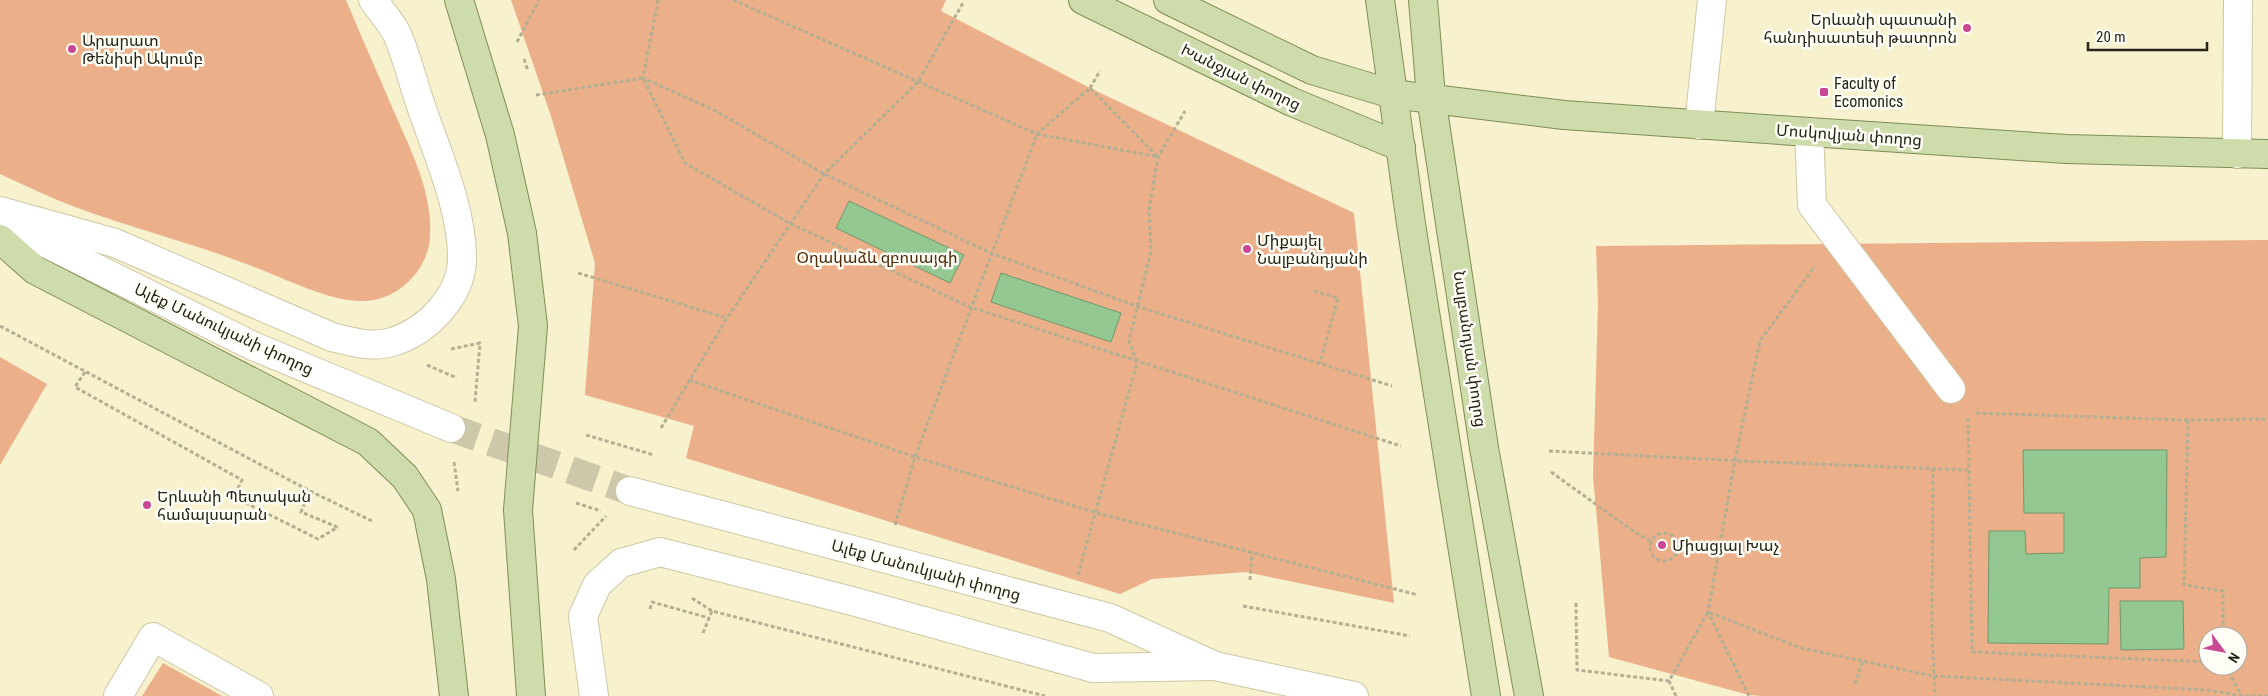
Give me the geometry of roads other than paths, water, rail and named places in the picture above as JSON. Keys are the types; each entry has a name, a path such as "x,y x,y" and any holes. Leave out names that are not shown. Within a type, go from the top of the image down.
{"main road":[{"path":"460,0 500,135 522,233 533,326 518,510 532,696"},
{"name":"Խանջյան փողոց","path":"1083,0 1292,102 1401,147"},
{"path":"1168,0 1312,70 1392,94 1431,98"},
{"path":"1380,0 1411,224 1486,696"},
{"name":"Նալբանդյան փողոց","path":"1423,0 1431,98 1484,448 1529,696"},
{"name":"Մոսկովյան փողոց","path":"1431,98 1564,115 1809,132 2066,149 2268,154"},
{"path":"0,239 35,270 368,442 405,477 427,510 441,579 454,696"}],"street":[{"path":"0,211 115,243 332,337 360,344 377,344 391,342 416,331 436,315 453,290 462,262 460,241 447,183 397,34 373,0"},
{"path":"1699,124 1712,0"},
{"path":"2237,154 2238,0"},
{"path":"1809,132 1812,205 1951,389"},
{"name":"Ալեք Մանուկյանի փողոց","path":"0,221 253,346 451,428"},
{"name":"Ալեք Մանուկյանի փողոց","path":"630,491 1110,618 1215,666 1354,696"},
{"name":"Ալեք Մանուկյանի փողոց","path":"594,696 583,616 597,585 621,563 660,552 852,600 1093,668 1215,666"},
{"path":"118,696 153,637 259,696"}],"tunnel":[{"path":"451,428 630,491"}],"place":[{"name":"Երևանի պատանի հանդիսատեսի թատրոն","path":"1967,28"},
{"name":"Արարատ Թենիսի Ակումբ","path":"72,49"},
{"name":"Faculty of Ecomonics","path":"1824,92"},
{"name":"Միքայել Նալբանդյանի","path":"1247,249"},
{"name":"Երևանի Պետական համալսարան","path":"147,505"},
{"name":"Միացյալ Խաչ","path":"1662,545"}],"park label":[{"name":"Օղակաձև զբոսայգի","path":"877,257"}]}
